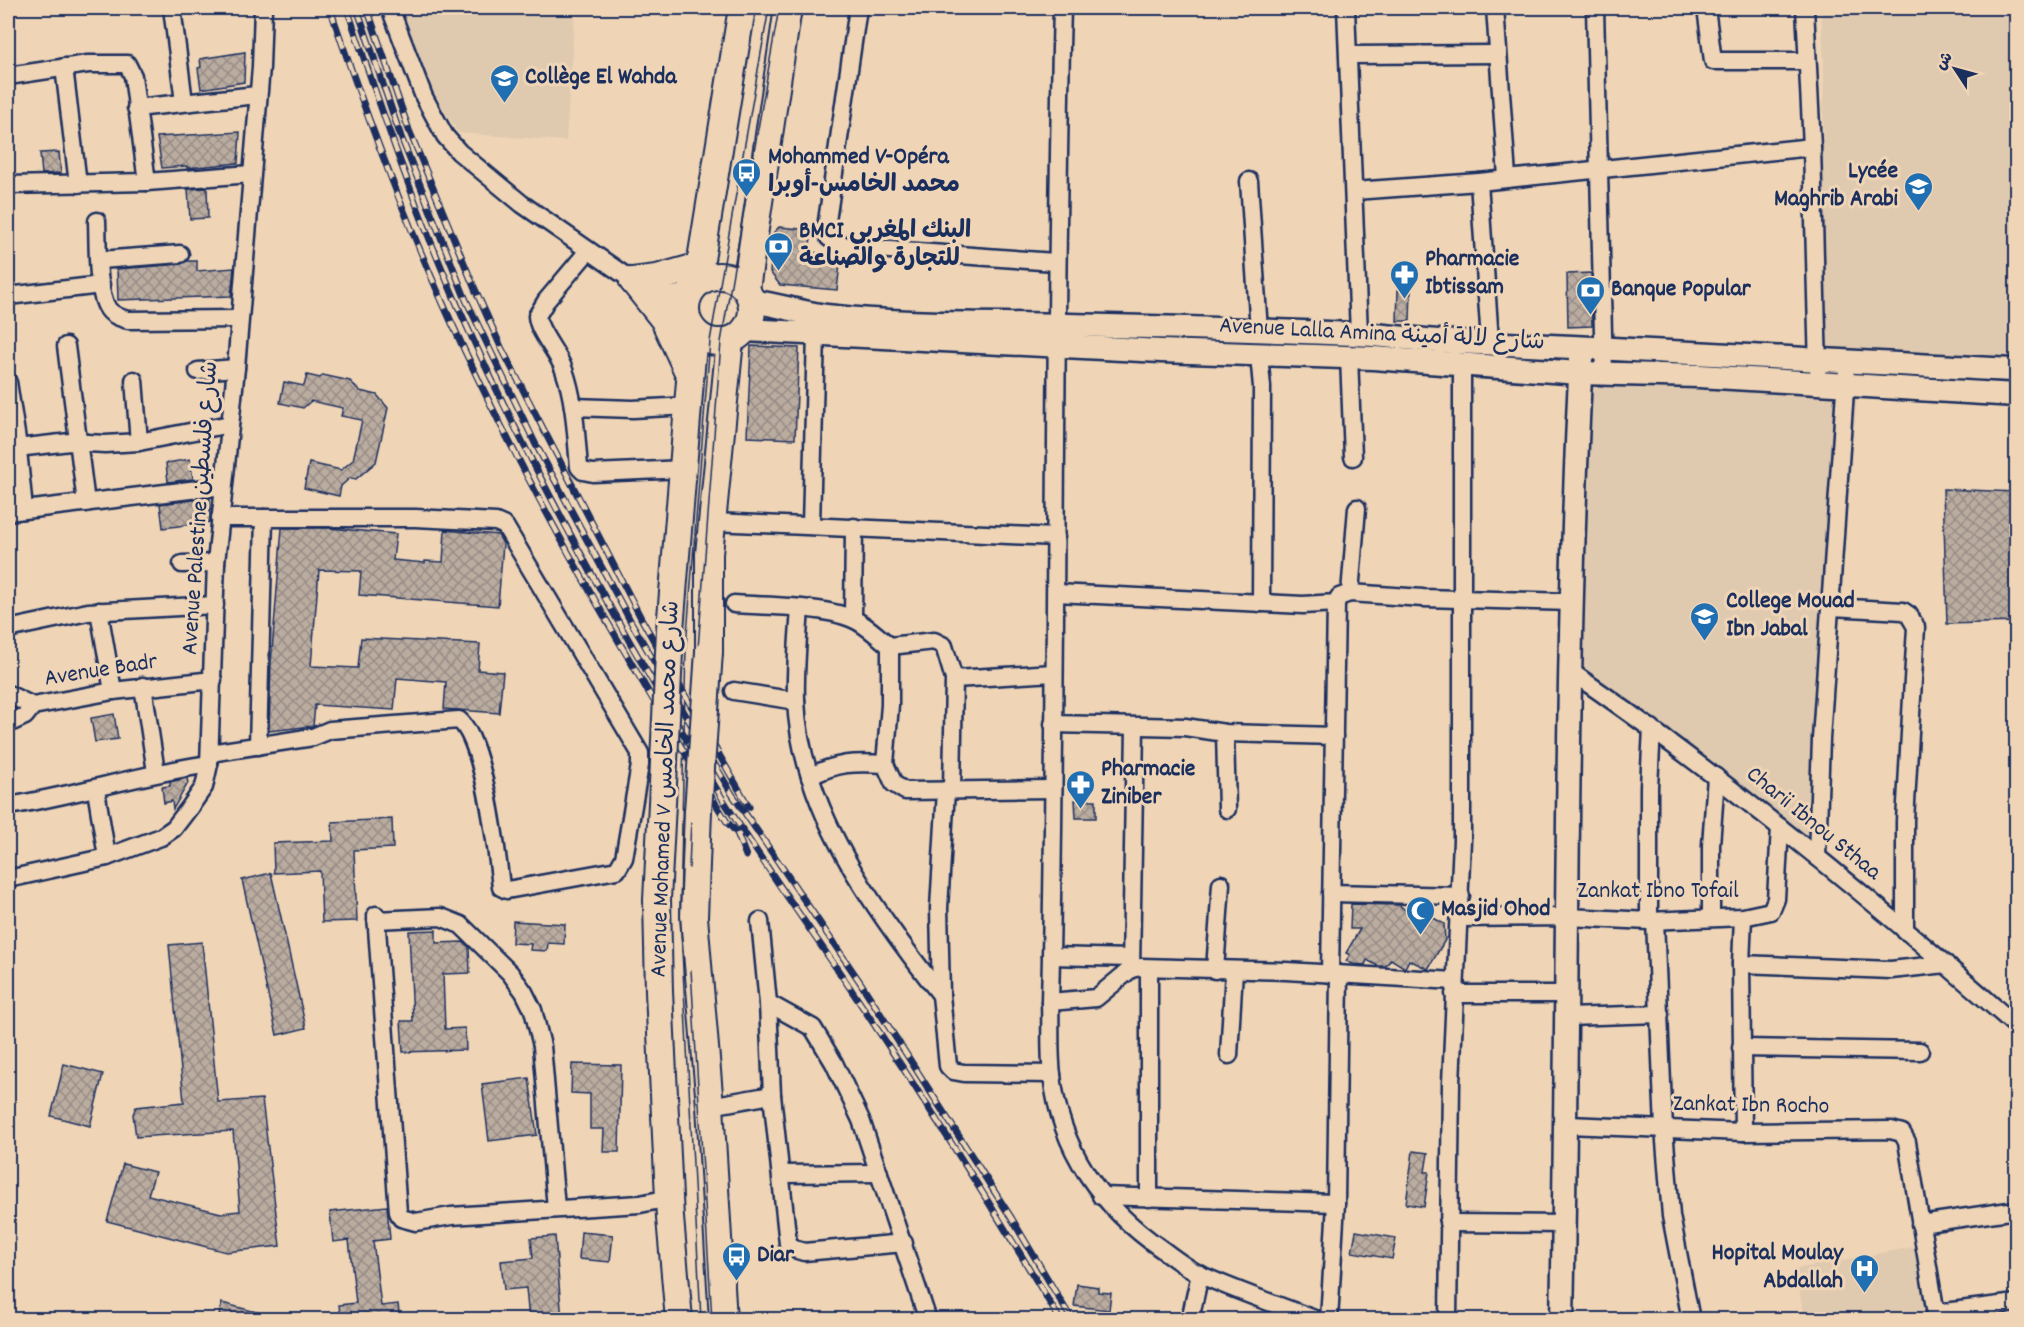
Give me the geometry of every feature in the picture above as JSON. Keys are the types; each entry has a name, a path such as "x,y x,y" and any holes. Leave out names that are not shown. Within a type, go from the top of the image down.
{"main road":[{"name":"Avenue Mohamed V شارع محمد الخامس","path":"679,1320 670,1198 657,900 670,630 684,469 694,298 742,8"},
{"path":"633,281 657,278 694,298 710,341 737,335 752,311 749,295 788,8"},
{"path":"694,298 708,277 720,276 730,278 749,295"},
{"path":"633,281 664,320 690,376"},
{"name":"Avenue Mohamed V شارع محمد الخامس","path":"723,1320 710,1106 694,917 698,811 709,652 707,596 713,522 737,335"}],"street":[{"path":"172,8 184,102"},
{"name":"Avenue Palestine شارع فلسطين","path":"8,879 107,857 161,837 174,828 204,787 209,758 216,563 236,368 263,8"},
{"path":"390,8 416,77 445,136 459,152 522,204 633,281 663,297 694,298"},
{"path":"858,8 826,228 829,238 837,244 859,248 1055,262"},
{"path":"1062,8 1055,262 1058,398 1050,1002 1052,1074 1066,1138 1088,1179 1101,1196 1147,1239 1200,1274 1317,1320"},
{"path":"1346,8 1359,334"},
{"path":"1495,8 1507,177"},
{"path":"1595,8 1604,374"},
{"path":"1706,8 1713,61 1806,61"},
{"path":"1805,8 1812,147 1819,385"},
{"path":"1348,55 1497,54"},
{"path":"8,76 64,67 127,64 133,76 147,182"},
{"path":"64,67 78,184"},
{"path":"136,108 257,94"},
{"path":"1354,190 1479,182 1507,177 1812,147"},
{"path":"8,185 147,182 251,174"},
{"path":"1249,181 1259,331"},
{"path":"1479,182 1490,341"},
{"path":"97,221 101,285 108,309 128,320 239,319"},
{"path":"588,251 546,301 537,316 539,327 564,367 573,407 581,470 593,473 641,473 684,469"},
{"path":"100,260 180,254"},
{"path":"8,296 101,285"},
{"name":"Avenue Lalla Amina شارع لالة أمينة","path":"749,295 823,315 952,323 1259,355 1462,363 1581,373 1699,376 1819,385 2016,395"},
{"path":"663,297 694,298"},
{"name":"Avenue Lalla Amina شارع لالة أمينة","path":"737,335 1057,335 1259,331 1359,334 1457,342 1490,341 1604,350 1818,358 2016,370"},
{"path":"811,525 816,334"},
{"path":"66,346 86,502"},
{"path":"1562,1320 1567,1125 1570,671 1582,348"},
{"path":"1259,355 1262,387 1261,603"},
{"path":"1348,357 1353,457"},
{"path":"1817,857 1821,740 1832,607 1845,386 1849,360"},
{"path":"1449,1320 1448,1223 1455,987 1461,896 1462,363"},
{"path":"198,371 236,368"},
{"path":"134,380 139,442"},
{"path":"8,382 16,510 223,486"},
{"path":"573,407 633,409 688,406"},
{"path":"12,448 77,441 105,444 139,442 230,424"},
{"path":"1350,593 1357,508"},
{"path":"8,806 96,790 209,758 258,746 313,737 330,730 459,720 464,724 480,763 501,887 504,890 617,870 624,858 640,753 505,526 496,522 415,518 220,518"},
{"path":"258,746 264,518"},
{"path":"713,522 1056,537"},
{"path":"853,619 854,527"},
{"path":"182,564 216,563"},
{"path":"1056,593 1303,605 1335,603"},
{"path":"1329,1320 1336,1203 1331,893 1335,603 1339,597 1350,593 1572,602"},
{"path":"734,604 800,608 853,619 890,646 910,643 941,643 954,679 949,790 939,908 941,995 946,1060 951,1070 984,1074 1052,1074"},
{"path":"8,629 99,611 215,605"},
{"path":"1832,607 1903,611 1909,615 1916,627 1905,820 1905,931"},
{"path":"800,608 796,701 804,758 810,777 849,865 899,942 941,995"},
{"path":"99,611 113,691"},
{"path":"890,646 890,705 885,764 898,788 914,792 1053,789"},
{"name":"Charii Ibnou Sthaa","path":"1570,671 1652,728 1780,827 1946,963 2016,1026"},
{"path":"954,679 1054,673"},
{"name":"Avenue Badr","path":"8,694 33,706 143,686 213,680"},
{"path":"143,686 156,772"},
{"path":"734,691 796,701"},
{"name":"Avenue Badr","path":"8,724 25,716 33,706"},
{"path":"1053,724 1185,727 1225,733 1334,736"},
{"path":"1050,1002 1096,998 1131,964 1135,727"},
{"path":"1652,728 1649,787 1652,921 1660,1014 1664,1129 1671,1216 1691,1320"},
{"path":"1225,733 1227,809"},
{"path":"810,777 842,763 885,764"},
{"path":"1711,917 1711,844 1716,777"},
{"path":"96,790 107,857"},
{"name":"Zankat Ibno Tofail","path":"1459,918 1568,917 1652,921 1743,917 1771,911 1776,899 1780,827"},
{"path":"1215,970 1221,884"},
{"path":"1331,893 1461,896"},
{"path":"556,1208 542,1046 533,1010 524,992 510,973 461,925 441,917 376,917 390,1118 400,1217 416,1222 451,1216 640,1204 670,1198"},
{"path":"1743,917 1741,964 1743,1132"},
{"path":"760,921 768,1003 772,1095 782,1174 786,1239 794,1249 804,1252 904,1243"},
{"path":"1051,956 1149,968 1334,975 1455,987 1567,994"},
{"path":"1741,964 1891,970 1946,963"},
{"path":"1149,968 1149,1198"},
{"path":"1229,1055 1234,970"},
{"path":"768,1003 806,1023 821,1039 861,1120 928,1320"},
{"path":"1567,1017 1660,1014"},
{"path":"1741,1048 1920,1051"},
{"path":"710,1106 772,1095"},
{"name":"Zankat Ibn Rocho","path":"1567,1125 1743,1132 1897,1131 1902,1133 1906,1139 1936,1316"},
{"path":"782,1174 879,1173"},
{"path":"1101,1196 1336,1203"},
{"path":"1920,1224 2016,1210"},
{"path":"1448,1223 1564,1224"},
{"path":"1190,1320 1200,1274"},
{"path":"1936,1316 2016,1303"}],"shaded area":[{"name":"Collège El Wahda","path":"400,8 575,8 566,141 458,133 422,73"},
{"name":"Lycée Maghrib Arabi","path":"1821,8 2016,8 2016,377 1820,358 1824,63"},
{"name":"College Mouad Ibn Jabal","path":"1583,380 1857,398 1813,861 1575,673"},
{"name":"Hopital Moulay Abdallah","path":"1919,1246 1933,1319 1805,1319 1795,1269"}],"building":[{"path":"245,52 244,82 201,89 198,68 201,67 200,59"},
{"path":"240,132 238,163 162,168 157,137"},
{"path":"59,152 61,173 42,174 40,153"},
{"path":"207,188 208,218 190,219 188,189"},
{"path":"779,227 812,230 809,252 841,255 837,290 780,285 770,272 774,232"},
{"path":"187,261 197,261 197,271 234,268 231,296 118,300 117,269 181,264"},
{"path":"1591,273 1592,326 1568,327 1567,274"},
{"name":"Pharmacie Ibtissam","path":"1398,290 1411,290 1410,321 1397,321"},
{"path":"751,346 799,348 795,439 747,437"},
{"path":"307,375 320,378 323,375 350,381 360,391 377,395 388,408 376,462 356,479 350,478 341,486 339,496 304,488 309,463 341,470 353,460 362,420 341,416 343,408 311,401 303,408 280,403 284,382 304,386"},
{"path":"190,459 193,479 168,482 166,463"},
{"path":"1943,489 2016,492 2016,622 1947,624"},
{"path":"210,498 210,522 163,528 160,504"},
{"path":"282,528 328,528 396,534 393,560 425,563 425,561 443,562 445,530 498,535 503,544 498,606 359,595 361,571 319,570 311,666 358,668 361,638 480,644 478,670 503,672 499,713 444,709 446,682 397,678 394,710 315,705 313,726 269,731 271,663"},
{"path":"114,714 118,739 95,742 91,718"},
{"path":"187,778 188,783 173,809 172,801 164,803 162,787 170,786 170,782"},
{"path":"1075,800 1096,800 1096,818 1076,818"},
{"path":"392,819 393,848 354,850 357,921 322,922 320,871 274,873 273,843 333,841 332,822"},
{"path":"271,873 306,1028 277,1035 242,880"},
{"name":"Masjid Ohod","path":"1351,904 1399,905 1409,913 1413,906 1444,924 1445,940 1428,969 1409,960 1405,968 1391,959 1386,966 1378,966 1367,960 1365,965 1346,961 1350,955 1346,953 1360,929 1350,929"},
{"path":"513,921 565,924 564,944 548,943 547,951 530,950 531,944 512,943"},
{"path":"436,930 436,943 463,942 469,947 470,973 443,974 445,1029 465,1028 466,1050 403,1052 401,1021 413,1021 409,931"},
{"path":"202,942 218,1102 262,1099 280,1246 226,1252 107,1221 123,1164 155,1172 148,1195 221,1213 240,1211 233,1131 136,1137 133,1114 136,1107 184,1102 169,945"},
{"path":"64,1064 103,1074 90,1126 51,1116"},
{"path":"572,1064 621,1065 619,1152 603,1152 604,1129 590,1129 590,1094 571,1093"},
{"path":"529,1078 537,1135 489,1141 482,1084"},
{"path":"1413,1151 1428,1153 1425,1172 1429,1172 1424,1207 1406,1204"},
{"path":"387,1206 390,1239 373,1241 381,1306 398,1304 400,1320 341,1320 339,1305 356,1303 349,1240 333,1242 330,1212"},
{"path":"1356,1231 1396,1238 1392,1259 1352,1252"},
{"path":"581,1232 613,1235 610,1262 579,1259"},
{"path":"555,1236 562,1320 529,1320 526,1288 504,1290 501,1261 533,1258 531,1238"},
{"path":"1077,1284 1098,1287 1098,1292 1111,1293 1109,1310 1074,1306"},
{"path":"222,1303 268,1315 267,1320 218,1320"}],"tram line":[{"path":"701,1320 680,911 686,647 710,341 769,8"},
{"path":"689,868 698,649 721,342 779,8"},
{"path":"691,970 712,1320"}],"railway":[{"path":"330,8 401,204 480,384 546,512 616,637 727,822 740,836"},
{"path":"347,8 400,160 444,274 489,374 584,560 724,801 931,1111 1060,1320"},
{"path":"357,8 401,137 466,300 535,443 631,622 732,794 860,982 1012,1219 1072,1320"},
{"path":"367,8 409,130 501,347 642,620 749,807"},
{"path":"737,833 746,856"}],"place":[{"name":"Collège El Wahda","path":"504,104"},
{"name":"Mohammed V-Opéra محمد الخامس-أوبرا","path":"747,198"},
{"name":"Lycée Maghrib Arabi","path":"1919,212"},
{"name":"BMCI البنك المغربي للتجارة والصناعة","path":"778,272"},
{"name":"Pharmacie Ibtissam","path":"1404,300"},
{"name":"Banque Popular","path":"1590,316"},
{"name":"College Mouad Ibn Jabal","path":"1705,642"},
{"name":"Pharmacie Ziniber","path":"1080,810"},
{"name":"Masjid Ohod","path":"1420,936"},
{"name":"Diar","path":"736,1282"},
{"name":"Hopital Moulay Abdallah","path":"1864,1294"}]}
